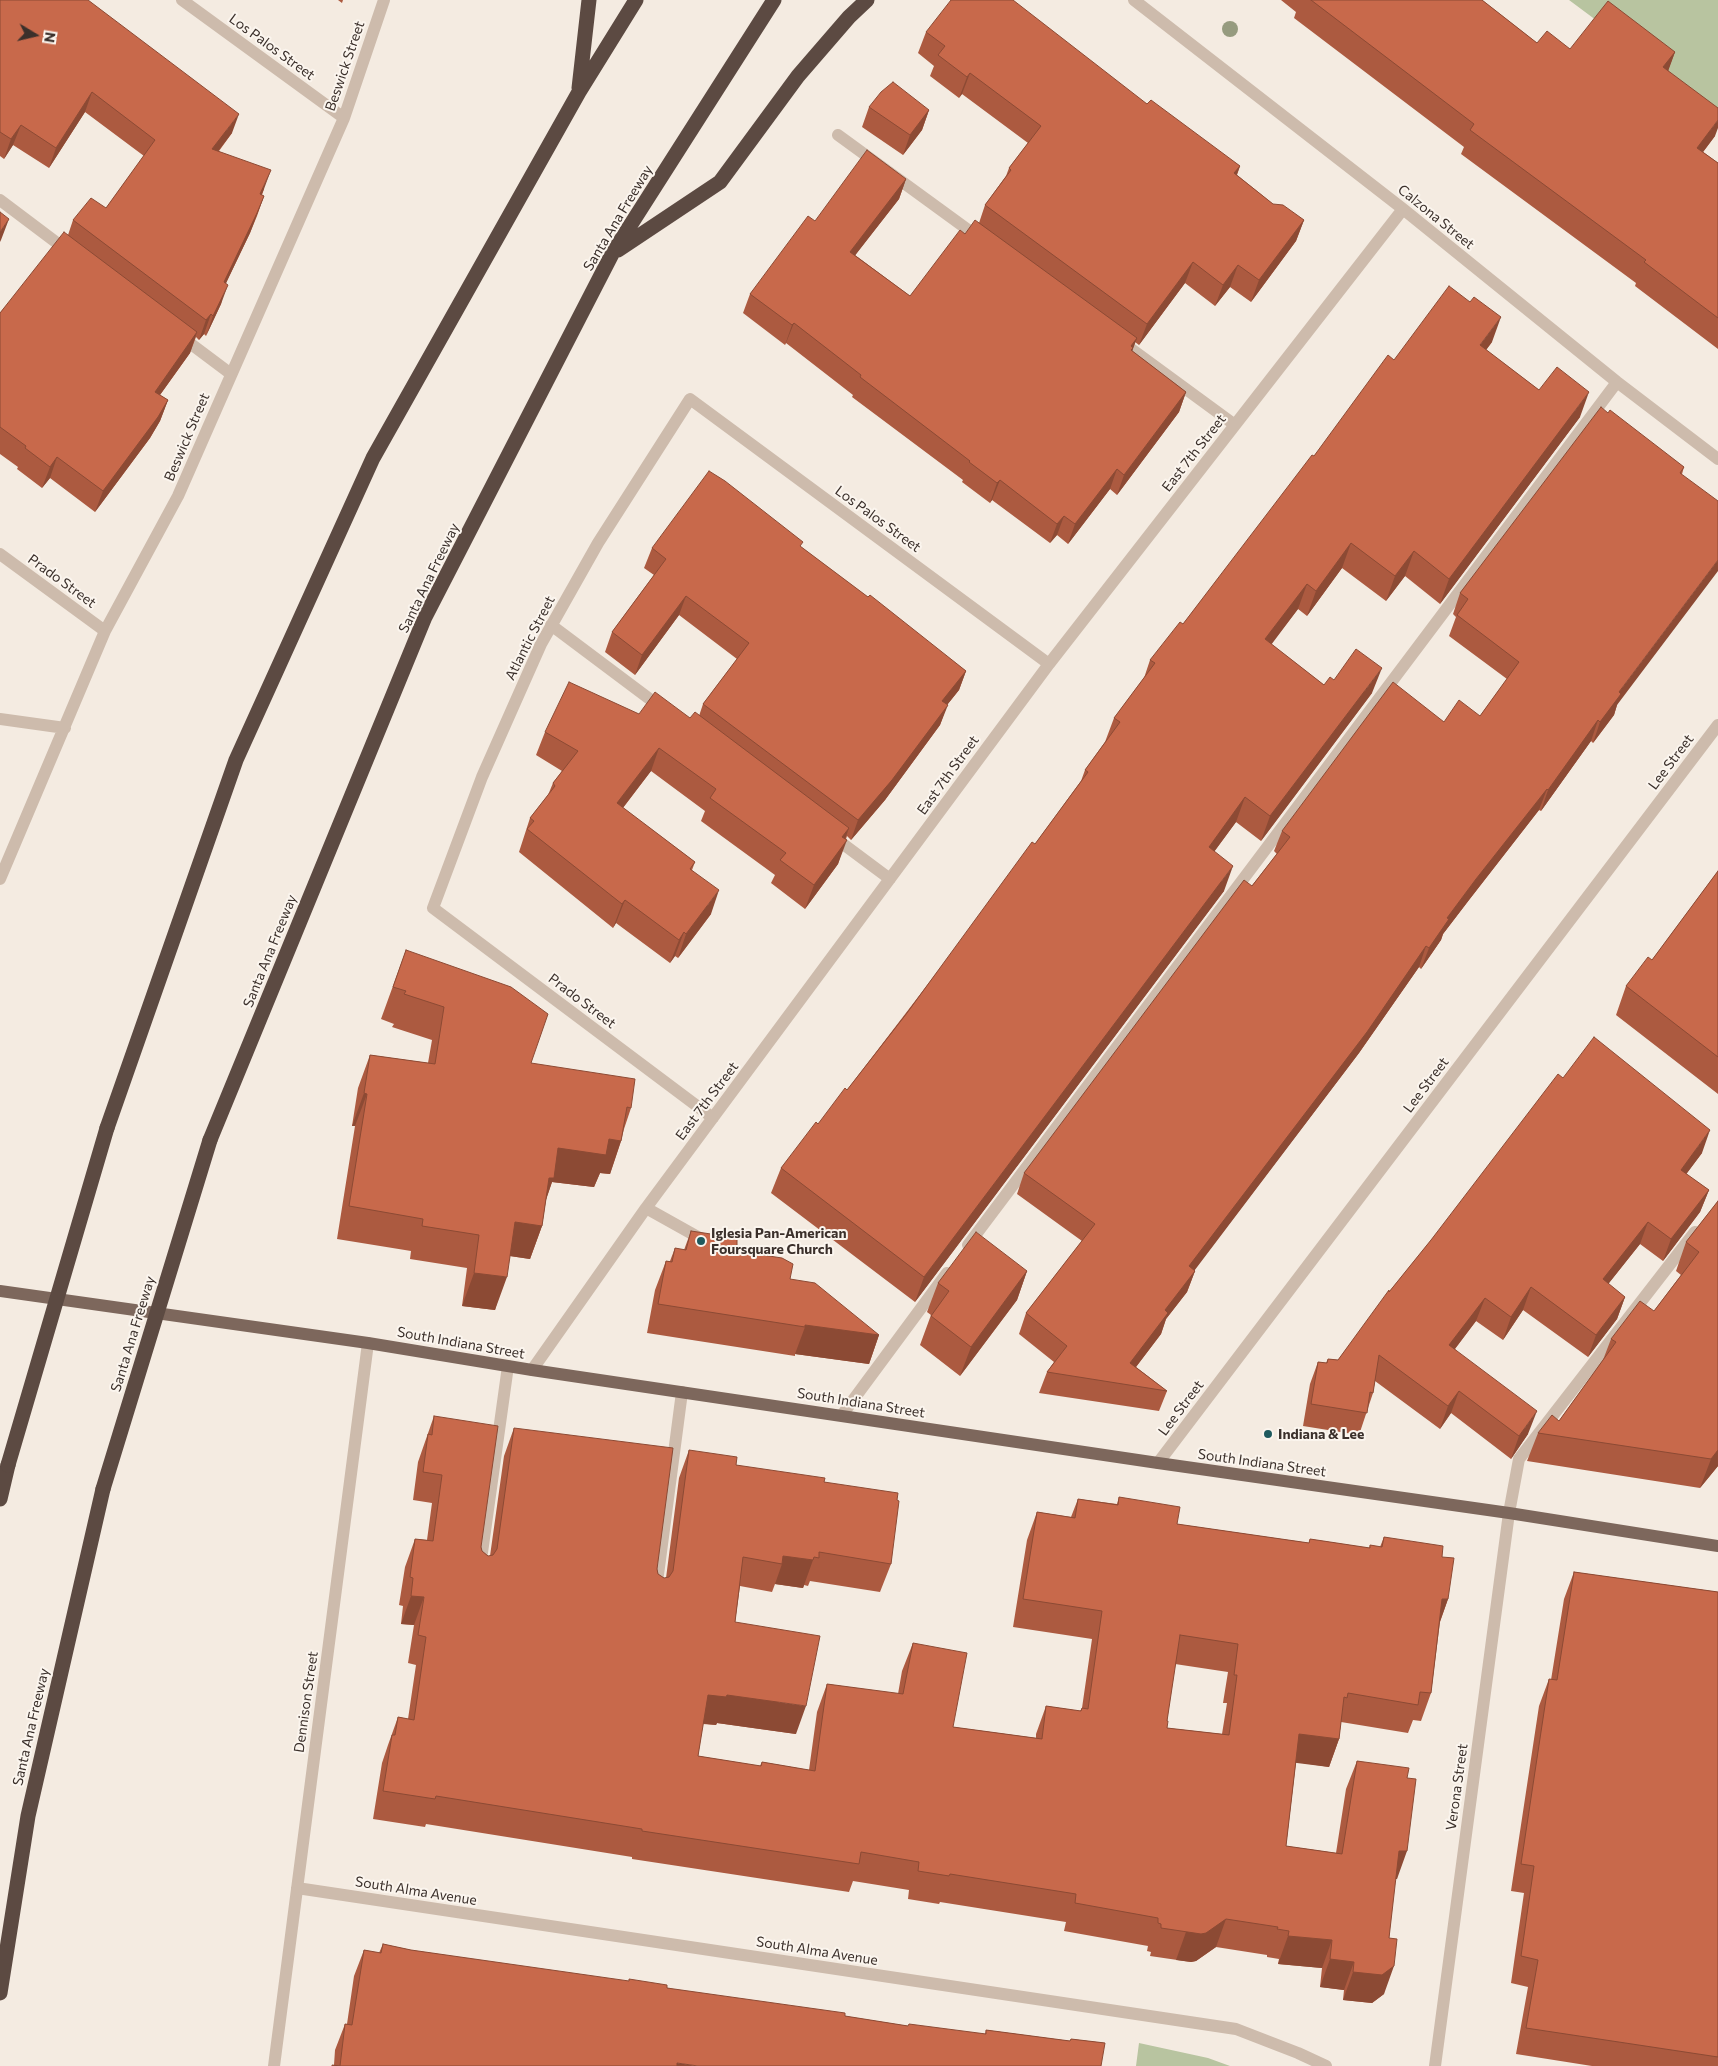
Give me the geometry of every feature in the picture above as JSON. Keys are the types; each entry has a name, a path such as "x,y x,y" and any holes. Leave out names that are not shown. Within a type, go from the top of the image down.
{"highway":[{"path":"579,92 589,0"},
{"path":"0,1499 8,1465 107,1128 236,760 373,458 579,92 636,0"},
{"name":"Santa Ana Freeway","path":"0,1993 28,1816 103,1489 210,1140 425,617 612,254 774,0"},
{"path":"612,254 720,182 798,76 867,0"}],"main road":[{"name":"South Indiana Street","path":"0,1291 368,1342 532,1370 1158,1464 1509,1512 1718,1546"}],"street":[{"name":"Los Palos Street","path":"182,0 344,118"},
{"name":"Beswick Street","path":"0,878 66,728 105,632 178,496 344,118 384,0"},
{"name":"Calzona Street","path":"1134,0 1403,209 1617,382 1718,459"},
{"path":"838,136 989,246"},
{"path":"0,200 80,260"},
{"name":"East 7th Street","path":"532,1370 646,1208 1049,664 1403,209"},
{"path":"167,326 231,374"},
{"path":"1108,332 1235,425"},
{"path":"842,1416 882,1352 960,1255 1617,382"},
{"name":"Los Palos Street","path":"690,399 1049,664"},
{"name":"Atlantic Street","path":"433,908 482,777 541,644 598,543 690,399"},
{"name":"Prado Street","path":"0,554 105,632"},
{"path":"552,625 670,714"},
{"path":"0,718 66,728"},
{"name":"Lee Street","path":"1158,1464 1718,725"},
{"path":"819,826 890,879"},
{"name":"Prado Street","path":"433,908 713,1118"},
{"path":"646,1208 716,1247"},
{"name":"Verona Street","path":"1435,2066 1509,1512 1518,1459 1706,1218"},
{"name":"Dennison Street","path":"274,2066 368,1342"},
{"path":"479,1576 508,1366"},
{"path":"655,1598 682,1392"},
{"name":"South Alma Avenue","path":"297,1888 1236,2029 1326,2066"}],"green space":[{"path":"1569,0 1718,0 1718,111"},
{"path":"1139,2043 1208,2058 1230,2066 1136,2066"}],"building":[{"path":"0,0 88,0 239,114 212,149 271,170 260,194 264,196 224,282 228,285 213,316 211,314 206,320 73,220 91,198 106,208 155,140 92,92 56,148 21,125 11,139 0,132"},
{"path":"951,0 1013,0 1147,104 1151,100 1240,166 1234,173 1273,204 1283,205 1304,220 1259,280 1238,265 1223,285 1193,262 1147,324 985,205 1011,170 1009,168 1041,126 970,73 967,77 938,55 945,46 926,32"},
{"path":"1311,0 1482,0 1537,43 1547,31 1570,49 1608,1 1675,52 1663,67 1718,108 1718,120 1697,148 1718,163 1718,318 1644,262 1646,260 1470,130 1474,124"},
{"path":"893,82 929,110 910,135 869,107 881,92"},
{"path":"867,150 906,179 850,252 910,296 960,230 965,234 975,220 1137,338 1131,346 1133,348 1131,350 1186,392 1124,475 1117,469 1075,524 1064,516 1057,524 1000,480 997,483 860,377 861,375 794,323 792,325 750,294 808,216 815,221"},
{"path":"0,212 9,219 0,232"},
{"path":"64,232 197,332 155,392 168,400 158,417 103,491 57,457 50,467 0,427 0,313"},
{"path":"1449,286 1470,302 1474,297 1501,317 1480,345 1539,390 1557,367 1589,392 1449,579 1414,551 1395,576 1351,543 1316,591 1307,584 1265,639 1324,685 1330,677 1334,680 1356,649 1382,668 1270,816 1245,797 1209,847 1233,866 924,1277 781,1168 816,1122 818,1124 845,1088 847,1090 907,1013 1032,842 1035,844 1088,772 1085,770 1120,722 1114,718 1155,663 1150,660 1180,622 1183,624 1312,455 1314,456 1388,355 1394,360"},
{"path":"1601,407 1608,413 1610,410 1684,467 1680,473 1718,501 1718,560 1619,692 1621,694 1600,722 1598,720 1548,790 1476,879 1447,918 1449,919 1429,948 1426,946 1367,1032 1189,1266 1195,1271 1165,1310 1168,1313 1130,1363 1167,1391 1047,1372 1067,1346 1026,1313 1095,1224 1024,1173 1244,880 1252,886 1290,837 1282,831 1393,682 1444,722 1459,700 1480,716 1519,662 1457,615 1468,599 1460,593"},
{"path":"709,471 725,481 803,542 800,546 868,597 870,595 966,671 942,701 948,705 892,780 858,820 703,704 749,643 686,596 642,655 612,632 666,559 652,548"},
{"path":"569,682 639,714 655,692 690,718 695,712 849,828 842,837 847,840 814,885 780,860 786,853 710,798 716,789 659,748 617,803 695,862 690,869 719,890 686,934 684,932 679,940 625,900 622,904 527,829 534,821 530,818 555,786 553,783 578,751 545,732"},
{"path":"1718,871 1718,1057 1626,986 1648,957 1652,960"},
{"path":"406,950 511,987 548,1014 531,1063 635,1079 631,1108 627,1107 621,1141 609,1139 606,1155 558,1148 554,1178 549,1178 542,1226 515,1222 507,1277 474,1273 479,1235 422,1226 423,1219 349,1206 367,1094 364,1093 370,1055 435,1064 444,1007 404,994 406,991 393,987"},
{"path":"1594,1037 1710,1130 1681,1170 1709,1190 1671,1239 1648,1222 1603,1279 1625,1297 1596,1335 1531,1287 1511,1317 1485,1298 1449,1345 1537,1411 1519,1436 1459,1391 1448,1406 1379,1355 1373,1393 1370,1392 1367,1413 1311,1404 1318,1362 1327,1363 1328,1359 1338,1360 1389,1290 1389,1292 1431,1240 1558,1074 1563,1078"},
{"path":"1718,1201 1718,1450 1711,1459 1538,1433 1552,1415 1559,1421 1616,1342 1611,1339 1640,1301 1654,1311 1699,1252 1686,1242"},
{"path":"691,1231 737,1238 737,1251 782,1258 793,1264 790,1279 815,1283 879,1335 805,1325 805,1327 658,1304 666,1261 672,1262 675,1248 686,1250"},
{"path":"976,1232 1027,1271 971,1347 931,1316 949,1291 938,1283"},
{"path":"434,1416 498,1426 481,1547 482,1551 488,1556 493,1555 497,1549 514,1428 673,1448 657,1569 658,1574 664,1578 669,1577 673,1571 689,1450 737,1457 736,1465 825,1478 824,1482 898,1493 897,1500 899,1501 891,1564 819,1552 819,1558 814,1557 813,1560 783,1556 782,1564 743,1557 735,1622 820,1636 806,1706 727,1695 726,1697 708,1695 698,1756 761,1766 762,1762 815,1771 827,1684 903,1694 913,1643 967,1653 953,1727 1042,1739 1046,1706 1081,1711 1082,1708 1088,1709 1102,1611 1023,1599 1037,1512 1075,1518 1078,1499 1118,1505 1119,1497 1180,1507 1177,1524 1309,1543 1310,1539 1370,1548 1370,1545 1382,1547 1384,1537 1443,1546 1442,1557 1454,1558 1448,1599 1442,1599 1431,1693 1420,1692 1418,1705 1348,1693 1347,1698 1344,1697 1339,1739 1299,1734 1286,1846 1342,1854 1357,1761 1409,1768 1407,1778 1416,1779 1407,1851 1399,1851 1389,1938 1397,1939 1394,1966 1382,1975 1353,1972 1354,1962 1330,1959 1332,1940 1288,1936 1289,1931 1277,1929 1278,1927 1226,1919 1206,1933 1201,1934 1161,1928 1158,1918 1075,1903 1076,1894 950,1874 949,1876 918,1871 919,1862 861,1852 859,1864 642,1831 642,1829 436,1796 435,1799 383,1791 392,1735 395,1735 398,1717 414,1720 426,1637 418,1635 424,1597 411,1596 413,1578 410,1577 415,1539 433,1541 442,1475 423,1472 428,1434 432,1435","holes":["1180,1635 1238,1644 1234,1675 1237,1675 1229,1735 1167,1728"]},
{"path":"1574,1572 1718,1592 1718,2057 1526,2028 1538,1960 1521,1956 1534,1866 1521,1864 1549,1679 1557,1680"},
{"path":"383,1944 411,1950 629,1981 629,1979 667,1985 667,1988 845,2013 845,2016 908,2026 909,2024 986,2034 986,2030 1070,2041 1071,2039 1105,2043 1101,2066 698,2066 677,2063 677,2066 340,2066 345,2024 352,2025 364,1950 381,1953"}],"place":[{"name":"Iglesia Pan-American Foursquare Church","path":"701,1241"},
{"name":"Indiana & Lee","path":"1268,1434"}]}
